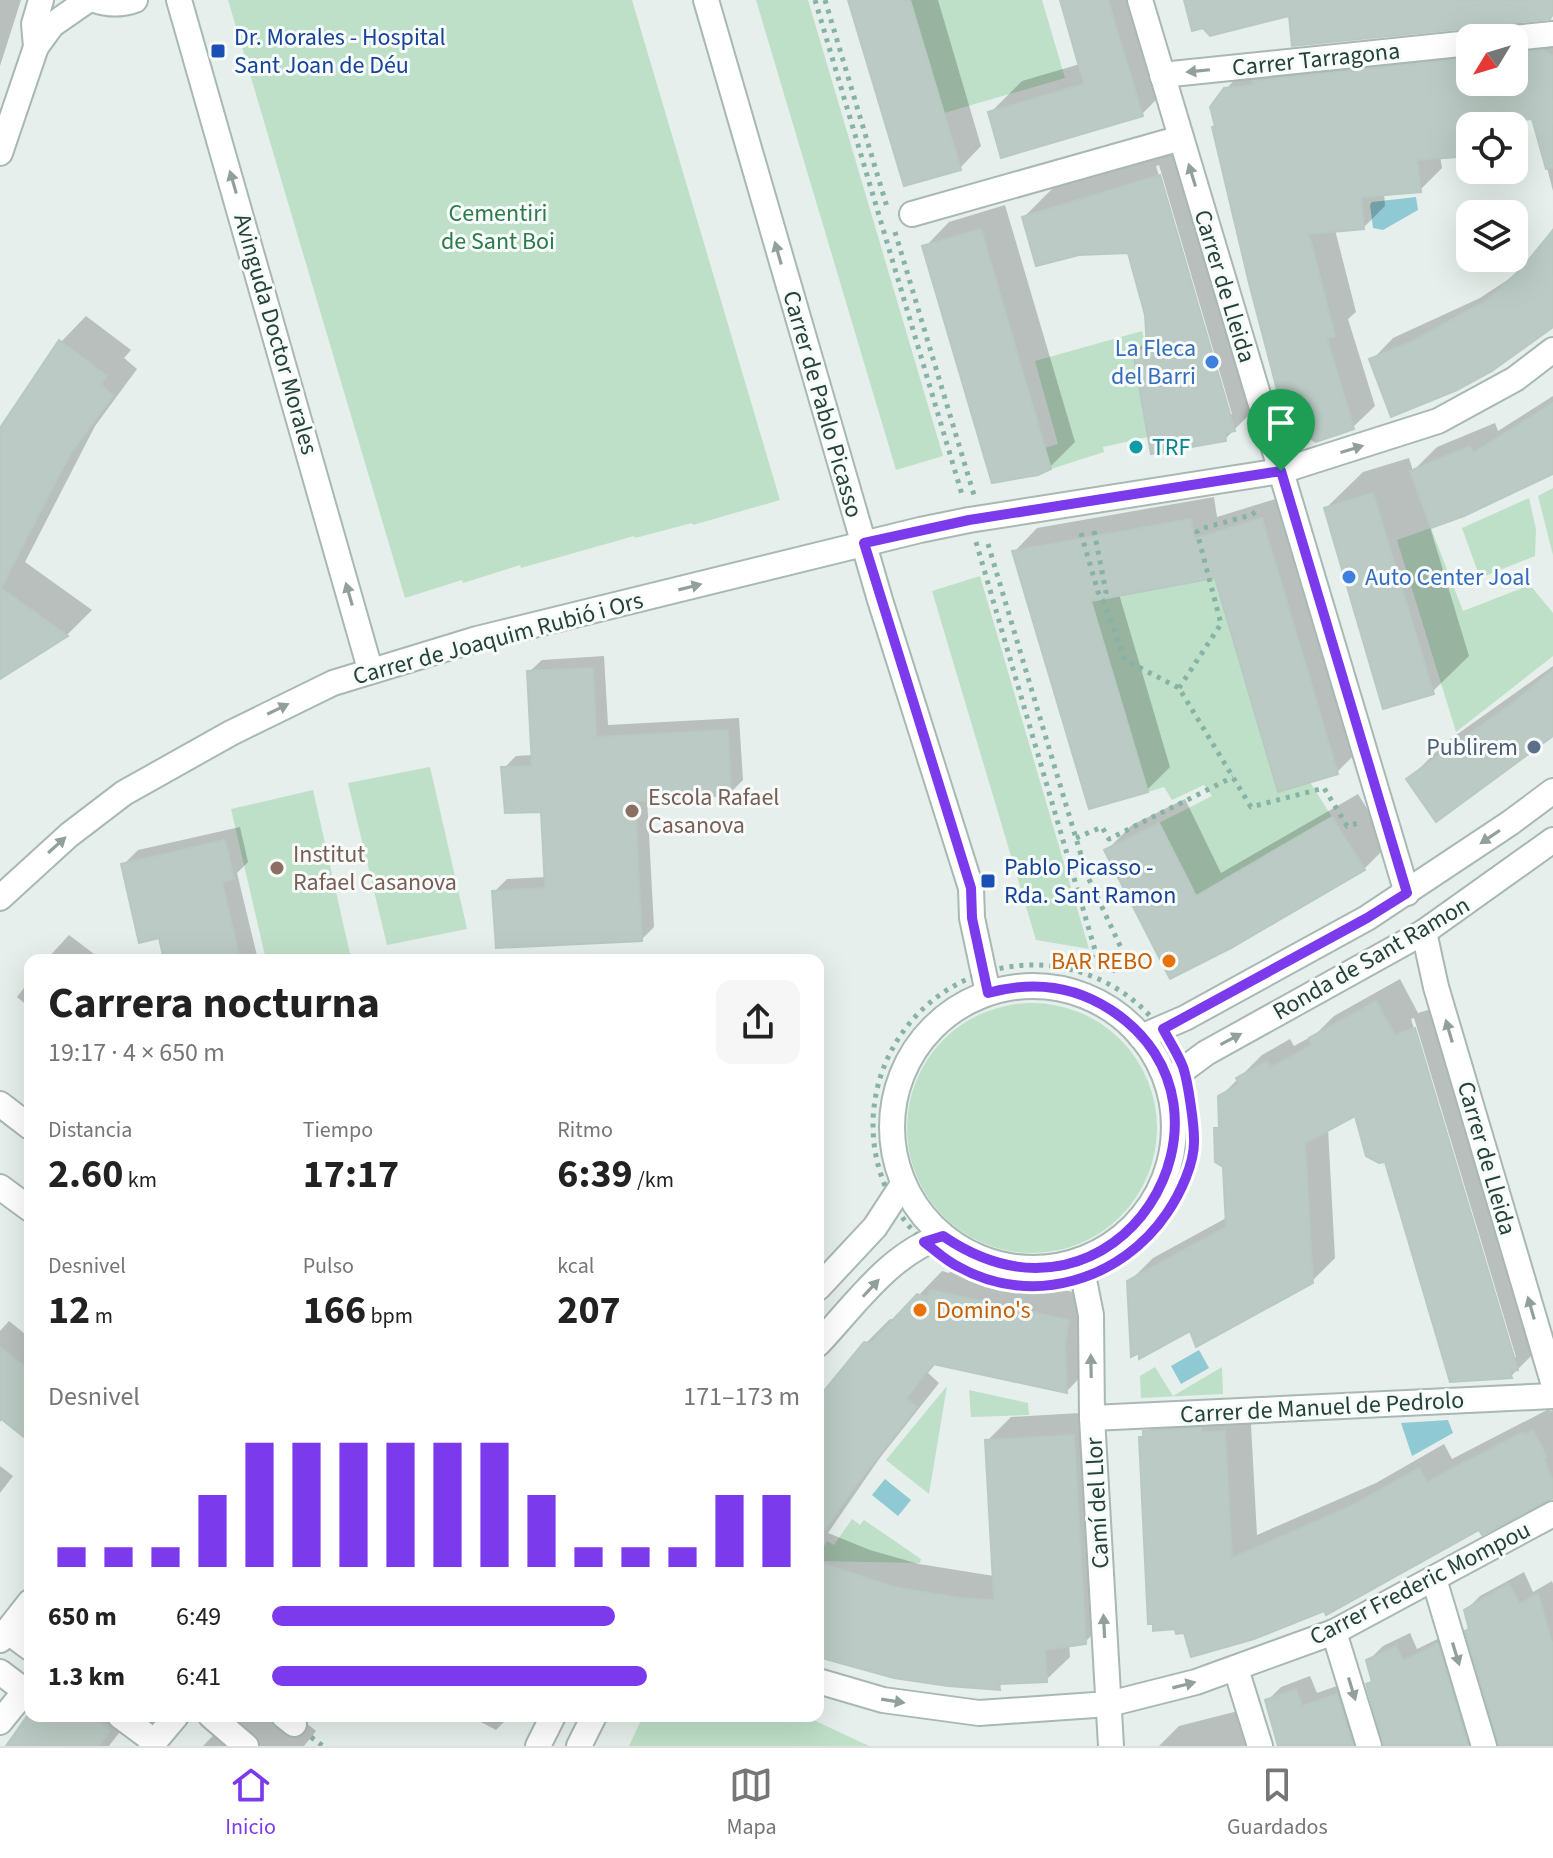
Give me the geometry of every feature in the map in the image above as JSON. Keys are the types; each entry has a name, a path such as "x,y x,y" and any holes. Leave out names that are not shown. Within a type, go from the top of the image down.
{"street":[{"path":"36,47 34,24 41,0"},
{"path":"0,153 36,47 52,25 88,0"},
{"path":"95,0 106,4 135,0"},
{"name":"Avinguda Doctor Morales","path":"179,0 370,669"},
{"name":"Carrer de Pablo Picasso","path":"706,0 864,543 971,888 972,918 986,982"},
{"name":"Carrer de Lleida","path":"1140,0 1407,893"},
{"path":"1528,36 1553,34"},
{"name":"Carrer Tarragona","path":"1162,75 1456,44"},
{"path":"912,214 1181,138"},
{"name":"Carrer de Joaquim Rubió i Ors","path":"0,898 69,835 124,793 164,768 276,709 370,669 477,639 969,520 1281,471 1438,421 1515,379 1553,350"},
{"name":"Ronda de Sant Ramon","path":"1152,1033 1367,918 1553,791"},
{"name":"Ronda de Sant Ramon","path":"1175,1075 1206,1053 1424,932 1553,840"},
{"name":"Carrer de Lleida","path":"1424,932 1436,987 1553,1382"},
{"path":"824,1282 875,1227 897,1192 892,1116 906,1063 921,1040 940,1020 986,982 1072,991 1117,1013 1152,1033 1156,1058 1175,1075 1173,1141 1167,1170 1155,1198 1131,1229 1082,1269 1009,1266 934,1239 920,1212 897,1192"},
{"path":"0,1104 24,1122"},
{"path":"0,1187 24,1205"},
{"path":"824,1338 898,1260 934,1239"},
{"name":"Camí del Llor","path":"1082,1269 1091,1315 1092,1418 1111,1746"},
{"name":"Carrer de Manuel de Pedrolo","path":"1092,1418 1553,1396"},
{"name":"Carrer Frederic Mompou","path":"824,1683 883,1700 979,1713 1109,1704 1236,1669 1334,1632 1553,1514"},
{"path":"1434,1579 1484,1746"},
{"path":"24,1610 3,1636 24,1645"},
{"path":"1334,1632 1369,1746"},
{"path":"1236,1669 1260,1746"},
{"path":"0,1672 24,1686"},
{"path":"0,1722 24,1692"},
{"path":"127,1722 153,1744 171,1722"},
{"path":"218,1722 246,1746"},
{"path":"538,1746 550,1722"},
{"path":"579,1746 591,1722"}],"path":[{"path":"815,0 965,505"},
{"path":"825,0 976,503"},
{"path":"1179,688 1221,624 1197,532 1251,515 1260,509"},
{"path":"1094,531 1106,592 1104,602"},
{"path":"1081,533 1098,592 1125,660 1179,688 1251,807 1324,788 1347,826 1359,823"},
{"path":"988,544 1087,875 1123,952 1112,972"},
{"path":"977,546 1095,950 1085,973"},
{"path":"1076,838 1102,827 1109,839 1233,777"},
{"path":"1017,964 1059,966 1085,973 1141,1005 1175,1075 1195,1141 1181,1192 1152,1235 1112,1267 1082,1269 1063,1284 1028,1286 992,1281 959,1267 934,1239 908,1225 897,1192 876,1157 873,1112 883,1068 904,1028 936,996 986,982 1017,964"}],"green space":[{"name":"Cementiri de Sant Boi","path":"228,0 632,0 780,500 521,568 520,565 463,583 462,580 405,598"},
{"path":"756,0 808,0 943,456 896,470"},
{"path":"910,0 1042,0 1065,78 944,113"},
{"path":"1142,331 1147,349 1133,352 1148,437 1103,447 1104,452 1051,469 1045,448 1058,444 1035,361"},
{"path":"1553,488 1553,555 1538,496"},
{"path":"1529,498 1536,529 1535,556 1480,578 1462,528"},
{"path":"1431,528 1463,611 1530,585 1553,613 1553,656 1456,732 1397,540"},
{"path":"980,576 1089,949 1036,940 932,591"},
{"path":"1215,579 1310,782 1332,817 1196,896 1159,823 1212,796 1204,785 1172,800 1164,787 1148,792 1086,583"},
{"path":"430,767 467,929 387,945 348,783"},
{"path":"313,790 350,954 265,954 231,809"},
{"path":"1032,1003 1080,1013 1101,1024 1120,1040 1136,1059 1147,1080 1157,1128 1147,1176 1136,1197 1120,1216 1101,1232 1080,1243 1032,1253 984,1243 963,1232 944,1216 928,1197 917,1176 907,1128 917,1080 928,1059 944,1040 963,1024 984,1013"},
{"path":"1155,1367 1173,1396 1222,1367 1223,1394 1141,1398 1140,1376"},
{"path":"947,1386 929,1494 886,1460"},
{"path":"969,1390 1028,1403 1029,1415 971,1417"},
{"path":"852,1519 860,1525 864,1520 921,1559 920,1563 824,1561 827,1541 834,1545"},
{"path":"640,1722 818,1722 869,1746 629,1746"}],"water":[{"path":"1416,197 1418,210 1383,230 1373,228 1372,202"},
{"path":"1199,1350 1209,1368 1181,1384 1171,1366"},
{"path":"1448,1420 1453,1433 1412,1456 1401,1423"},
{"path":"885,1479 911,1500 898,1516 872,1495"}],"building":[{"path":"848,0 910,0 961,170 904,186"},
{"path":"1060,0 1108,0 1143,116 1001,158 988,112 1084,84"},
{"path":"1184,0 1553,0 1550,19 1510,24 1456,24 1456,29 1292,46 1289,16 1210,36 1203,28 1192,31"},
{"path":"1543,50 1553,56 1553,168 1546,169 1528,112 1456,112 1456,157 1417,160 1421,192 1361,197 1364,229 1309,234 1335,336 1327,338 1354,429 1316,442 1286,424 1249,283 1210,107 1224,88 1254,85 1253,81 1456,59 1456,96 1528,96 1528,52"},
{"path":"1160,175 1235,431 1225,433 1226,441 1151,454 1133,352 1147,349 1145,315 1128,253 1079,255 1036,266 1022,217"},
{"path":"981,229 1051,469 1038,475 992,483 922,246"},
{"path":"1553,230 1553,327 1492,371 1457,390 1391,417 1369,359 1411,342 1486,301 1518,272 1528,272 1528,261"},
{"path":"59,340 107,376 101,384 113,396 70,454 1,588 68,636 0,679 0,428"},
{"path":"1553,403 1553,474 1431,528 1410,471 1470,446 1473,453"},
{"path":"1373,493 1434,694 1383,709 1324,508"},
{"path":"1262,518 1338,774 1278,792 1215,578 1091,601 1148,792 1089,809 1012,551 1191,519 1194,539"},
{"path":"593,668 596,737 728,730 731,795 635,801 642,941 496,948 492,891 545,888 541,812 505,813 501,767 532,766 527,671"},
{"path":"1553,670 1553,736 1436,822 1406,779 1514,702"},
{"path":"1332,817 1365,870 1231,948 1170,979 1104,850 1159,823 1196,896"},
{"path":"225,840 234,879 222,882 239,954 163,954 159,938 139,943 121,864"},
{"path":"1376,1001 1395,1035 1415,1028 1518,1370 1510,1372 1512,1378 1450,1382 1385,1162 1379,1163 1366,1156 1355,1116 1305,1143 1313,1283 1196,1347 1190,1331 1139,1359 1139,1353 1131,1357 1127,1281 1226,1227 1223,1167 1215,1162 1214,1128 1219,1128 1218,1096 1240,1084 1236,1078 1267,1061 1270,1068 1312,1045 1309,1038"},
{"path":"930,1290 1069,1320 1065,1342 1067,1393 933,1364 906,1398 917,1407 824,1530 824,1391 864,1342 871,1343 917,1294 928,1297"},
{"path":"0,1347 24,1366 24,1437 0,1418"},
{"path":"1201,1428 1201,1432 1225,1431 1232,1558 1349,1507 1419,1468 1427,1482 1523,1432 1525,1435 1533,1430 1547,1457 1544,1459 1553,1481 1553,1498 1482,1535 1479,1530 1326,1615 1324,1611 1254,1639 1191,1657 1184,1633 1176,1634 1175,1629 1153,1631 1153,1624 1148,1624 1139,1437 1143,1437 1143,1431"},
{"path":"1074,1435 1086,1644 1045,1650 1047,1682 999,1684 1000,1690 894,1678 824,1659 824,1564 894,1587 994,1600 985,1440"},
{"path":"1509,1584 1519,1604 1538,1594 1553,1646 1553,1746 1499,1746 1465,1631 1469,1629 1464,1610"},
{"path":"1438,1644 1468,1746 1384,1746 1366,1684 1372,1682 1366,1660 1396,1646 1403,1661"},
{"path":"1296,1689 1302,1706 1337,1694 1353,1746 1278,1746 1265,1700"},
{"path":"24,1720 98,1722 110,1731 99,1746 6,1746"}],"place":[{"name":"Dr. Morales - Hospital Sant Joan de Déu","path":"218,51"},
{"name":"La Fleca del Barri","path":"1212,362"},
{"name":"TRF","path":"1136,447"},
{"name":"Auto Center Joal","path":"1349,577"},
{"name":"Publirem","path":"1534,747"},
{"name":"Escola Rafael Casanova","path":"632,811"},
{"name":"Institut Rafael Casanova","path":"277,868"},
{"name":"Pablo Picasso - Rda. Sant Ramon","path":"988,881"},
{"name":"BAR REBO","path":"1169,961"},
{"name":"Domino's","path":"920,1310"}],"route":[{"path":"1281,471 1407,893 1163,1029 1183,1069 1195,1141 1181,1192 1152,1235 1112,1267 1084,1278 1063,1284 1028,1286 992,1281 959,1267 924,1242 943,1236 991,1262 1027,1268 1063,1265 1099,1252 1131,1229 1155,1198 1164,1180 1173,1141 1172,1102 1162,1070 1149,1047 1130,1024 1103,1004 1055,987 1021,986 988,993 972,918 971,888 864,543 969,520 1281,471"}]}
